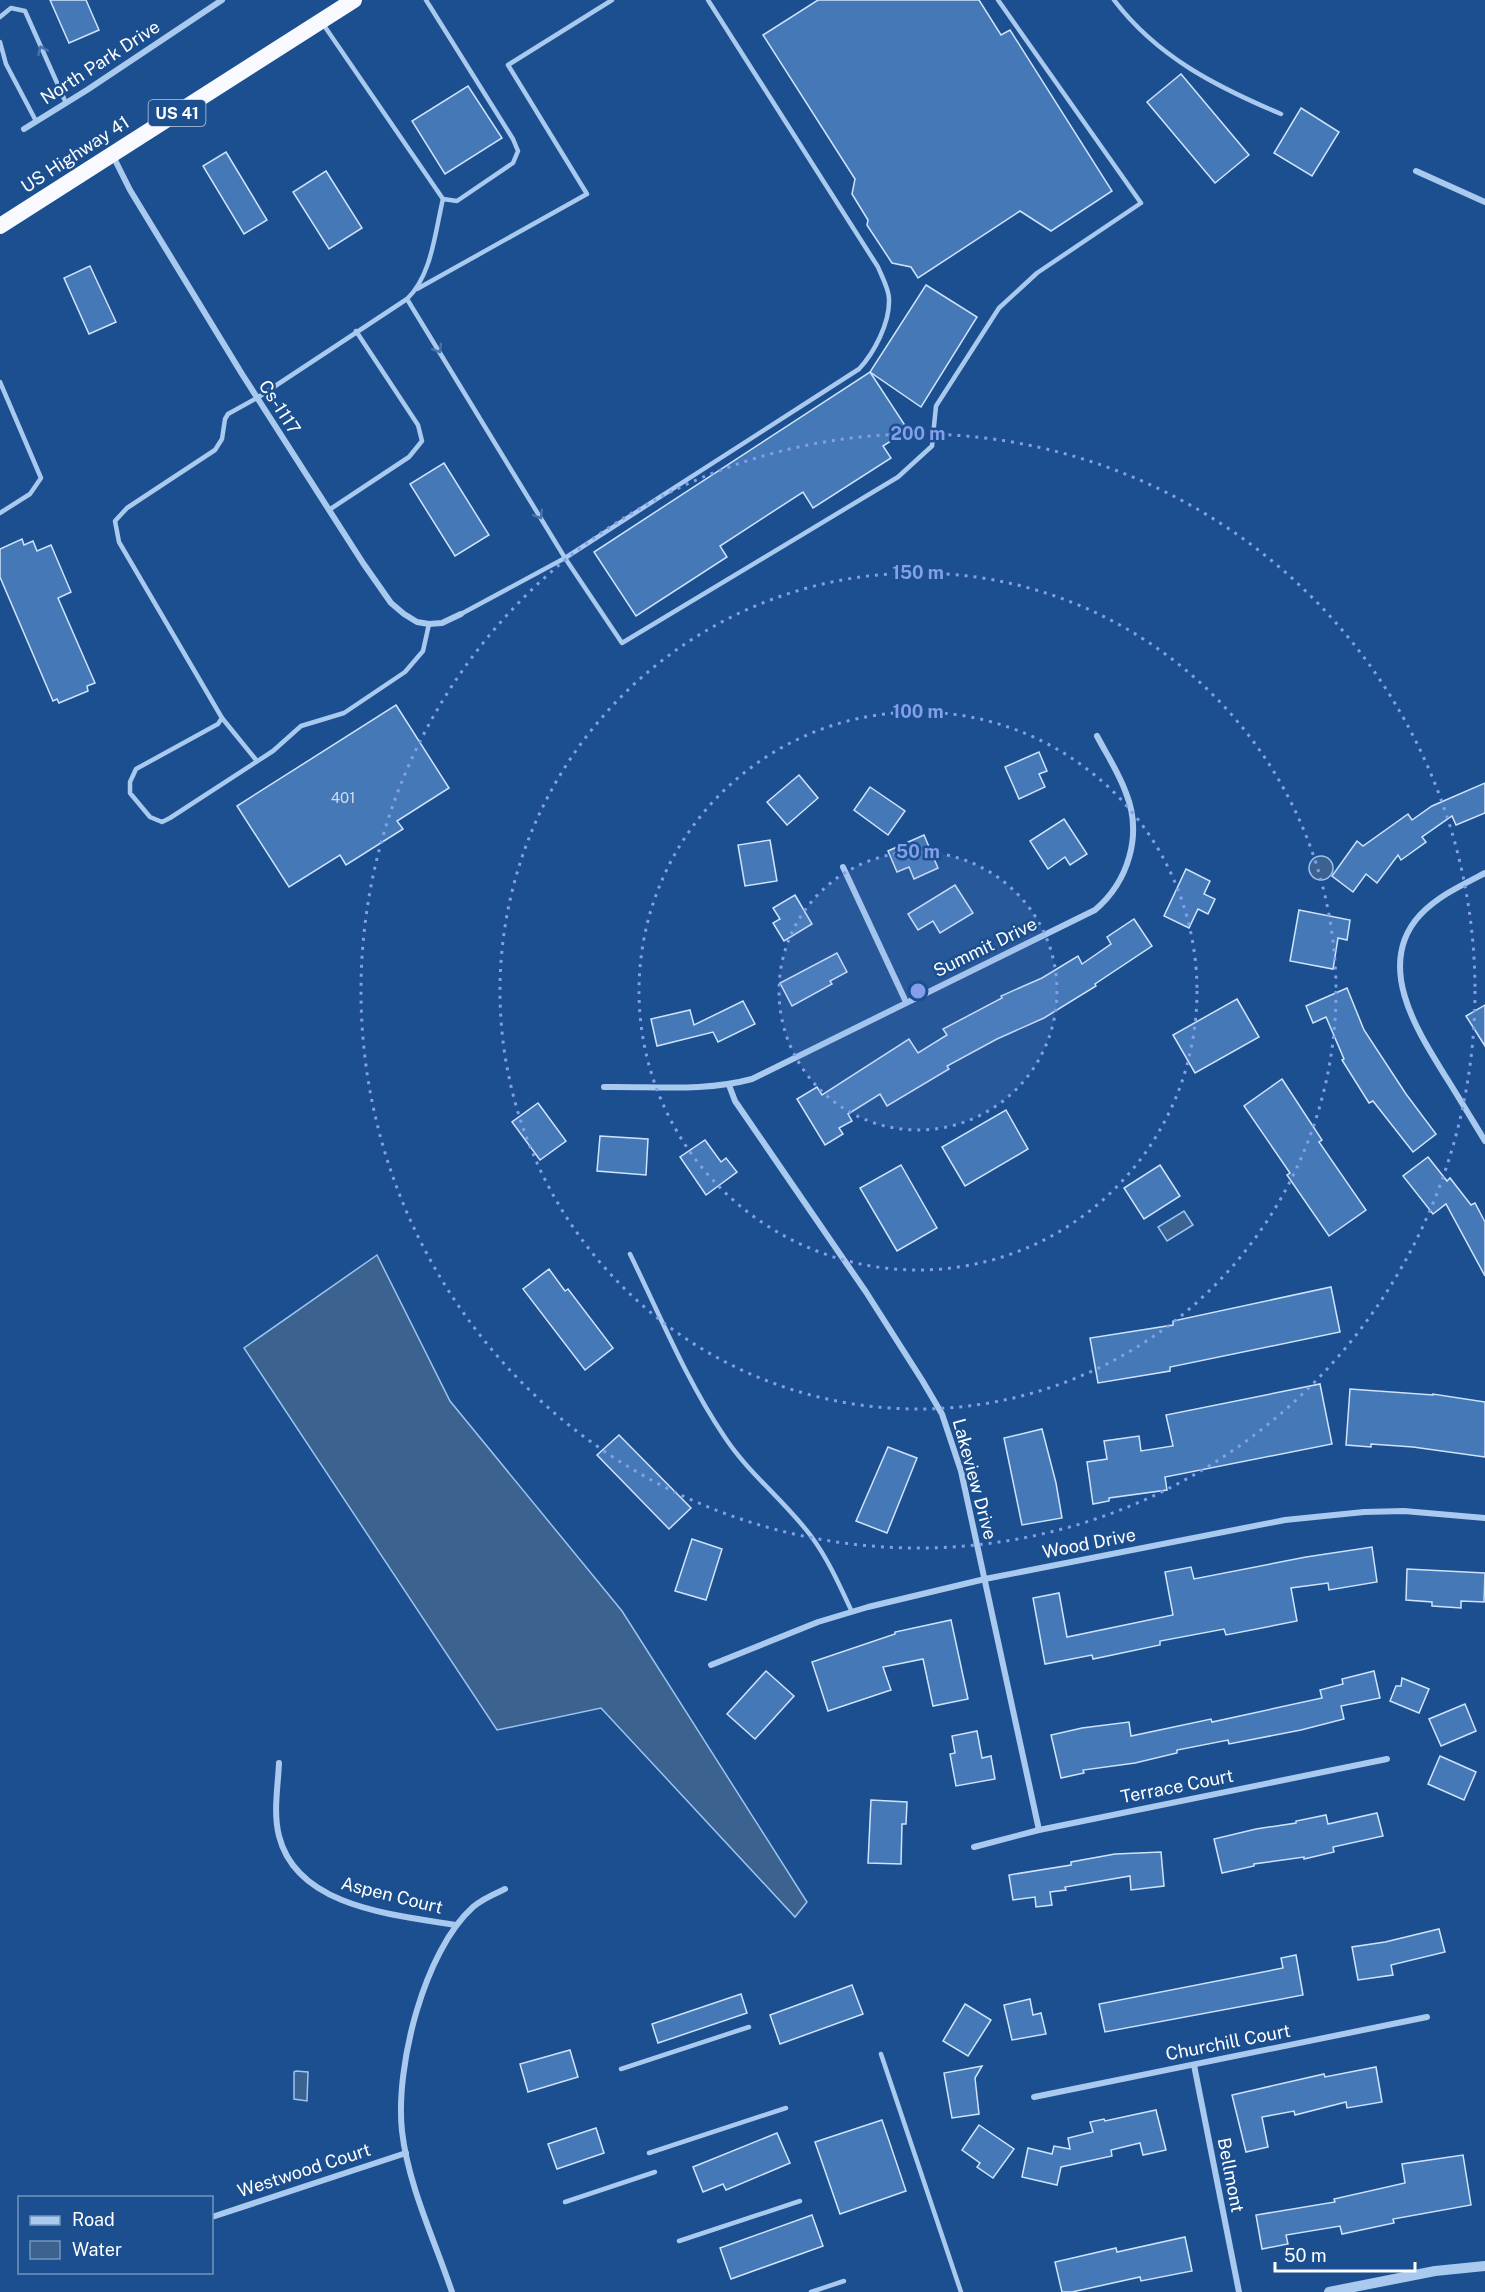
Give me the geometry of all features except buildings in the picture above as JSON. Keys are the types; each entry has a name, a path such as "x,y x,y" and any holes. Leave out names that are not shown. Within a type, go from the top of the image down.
{"highway":[{"name":"US Highway 41","path":"0,226 354,0"}],"street":[{"name":"North Park Drive","path":"24,129 222,0"},
{"name":"Cs-1117","path":"112,153 130,190 328,510 391,603 404,615 417,622 429,624"},
{"path":"1416,171 1485,202"},
{"path":"429,624 448,621 461,614"},
{"name":"Summit Drive","path":"604,1087 697,1088 729,1085 767,1072 1095,910 1113,892 1125,873 1132,836 1131,808 1119,777 1097,736"},
{"path":"843,867 906,1002"},
{"path":"1485,873 1447,894 1419,917 1408,932 1402,949 1400,968 1401,987 1415,1025 1485,1140"},
{"name":"Lakeview Drive","path":"729,1085 735,1101 866,1292 942,1414 961,1471 1039,1830"},
{"name":"Wood Drive","path":"711,1665 818,1622 852,1611 985,1579 1285,1520 1324,1515 1404,1511 1485,1518"},
{"name":"Terrace Court","path":"974,1847 1039,1830 1387,1760"},
{"name":"Aspen Court","path":"279,1763 276,1811 279,1835 284,1849 300,1874 324,1893 355,1905 456,1925"},
{"path":"452,2292 414,2183 406,2152 401,2113 403,2075 411,2035 423,1996 438,1958 456,1925 474,1906 505,1889"},
{"name":"Churchill Court","path":"1034,2097 1427,2018"},
{"name":"Bellmont","path":"1194,2065 1239,2292"},
{"name":"Westwood Court","path":"213,2217 406,2152"},
{"path":"1329,2292 1435,2271 1485,2266"}],"lane":[{"path":"321,21 443,199 457,201 513,163 518,151 426,0"},
{"path":"257,761 222,718 119,542 115,521 127,508 215,450 222,439 228,414 257,398 407,299 417,289 587,194 508,65 612,0"},
{"path":"461,614 565,558 859,369 868,360 886,317 890,298 878,267 708,0"},
{"path":"407,299 565,558 622,643 898,477 932,446 936,406 999,308 1037,273 1141,203 998,0"},
{"path":"1114,0 1129,20 1178,62 1234,93 1281,114"},
{"path":"0,17 11,8 25,10 66,103"},
{"path":"0,42 6,64 36,121"},
{"path":"417,289 427,266 443,199"},
{"path":"328,510 409,457 422,441 418,425 356,331"},
{"path":"0,381 41,478 30,494 0,513"},
{"path":"222,718 218,724 136,769 130,782 130,793 150,817 162,822 273,751 301,726 344,713 405,672 423,651 429,624"},
{"path":"630,1254 699,1395 725,1438 753,1473 811,1536 852,1611"},
{"path":"621,2069 749,2027"},
{"path":"881,2054 961,2292"},
{"path":"649,2153 786,2108"},
{"path":"565,2202 655,2172"},
{"path":"679,2241 800,2201"},
{"path":"812,2292 844,2281"}],"water":[{"path":"1321,856 1330,859 1333,868 1330,877 1321,880 1312,877 1309,868 1312,859"},
{"path":"1184,1211 1193,1225 1167,1241 1158,1227"},
{"path":"377,1255 450,1401 622,1611 807,1902 795,1917 601,1708 497,1730 244,1348"},
{"path":"294,2072 308,2072 307,2101 294,2099"}]}
